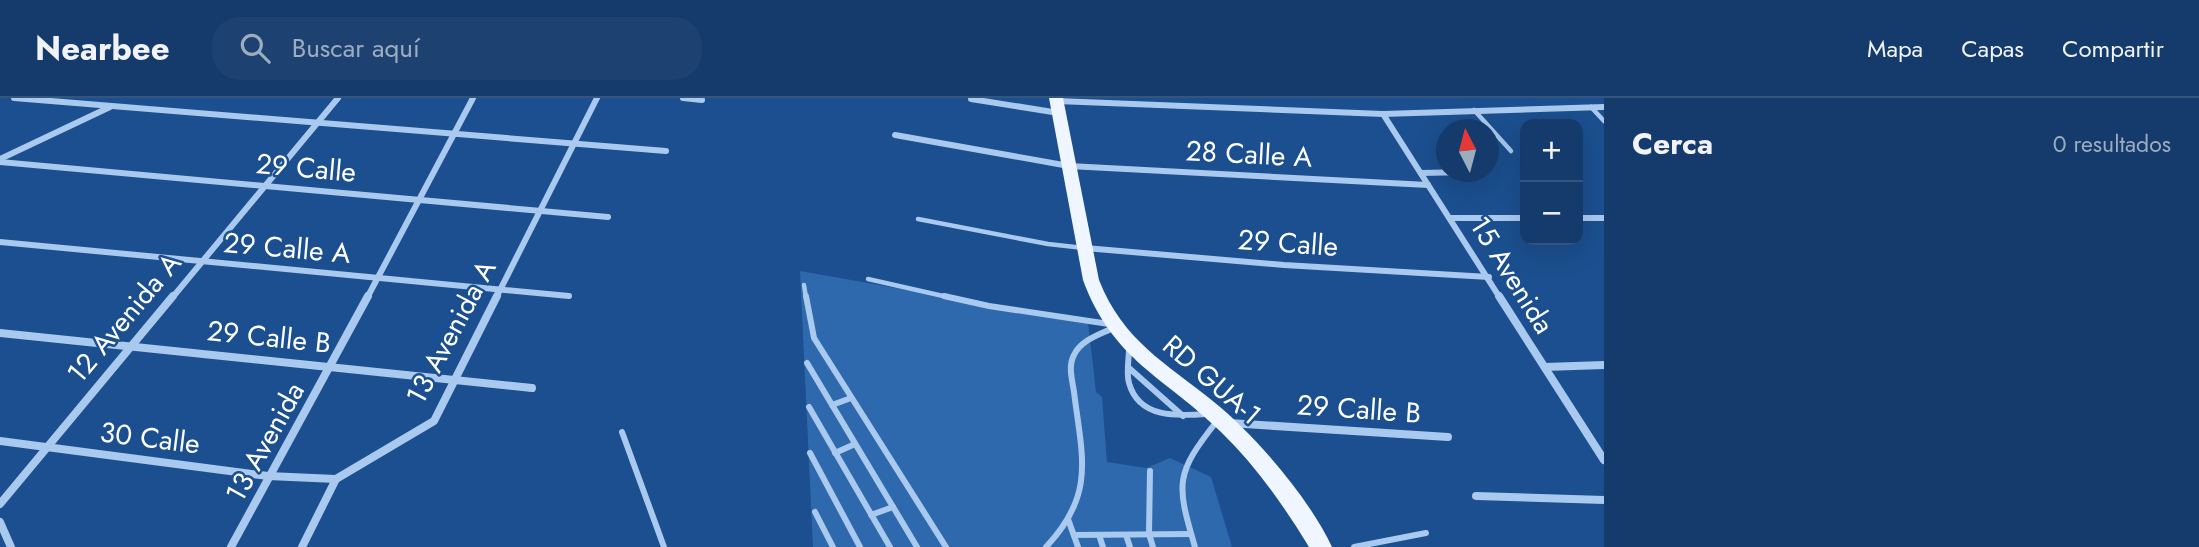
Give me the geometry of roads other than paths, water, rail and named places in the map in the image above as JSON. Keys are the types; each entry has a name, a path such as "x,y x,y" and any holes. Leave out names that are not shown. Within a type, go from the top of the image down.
{"main road":[{"name":"RD GUA-1","path":"1057,104 1084,248 1097,301 1111,326 1129,346 1219,418 1261,460 1321,547"}],"street":[{"path":"14,98 666,151"},
{"name":"12 Avenida A","path":"0,504 338,98"},
{"name":"13 Avenida","path":"231,547 331,366 472,98"},
{"name":"13 Avenida A","path":"336,479 434,421 597,98"},
{"path":"683,98 702,100"},
{"path":"971,99 1383,114 1604,107"},
{"path":"0,161 111,107"},
{"name":"15 Avenida","path":"1383,114 1489,276 1604,460"},
{"name":"28 Calle A","path":"895,135 1069,166 1428,185"},
{"name":"29 Calle","path":"0,161 608,217"},
{"path":"1421,173 1436,173"},
{"path":"1451,218 1520,218"},
{"path":"1583,218 1604,218"},
{"name":"29 Calle A","path":"0,242 569,296"},
{"name":"29 Calle","path":"1084,248 1284,265 1489,276"},
{"name":"29 Calle B","path":"0,333 532,388"},
{"path":"1545,367 1604,365"},
{"name":"29 Calle B","path":"1219,418 1448,437"},
{"name":"30 Calle","path":"0,441 268,476 336,479"},
{"path":"302,547 336,479"},
{"path":"1476,496 1604,500"},
{"path":"0,522 11,547"}],"lane":[{"path":"1591,107 1604,121"},
{"path":"1474,110 1511,151"},
{"path":"918,219 1048,244 1084,248"},
{"path":"868,279 989,306 1111,326"},
{"path":"804,285 814,338 946,547"},
{"path":"1046,547 1068,519 1080,494 1084,471 1070,364 1072,356 1083,342 1111,326"},
{"path":"1129,346 1129,383 1132,390 1156,414 1165,417 1183,415 1219,418"},
{"path":"807,363 917,547"},
{"path":"1129,368 1183,415"},
{"path":"832,405 851,398"},
{"path":"809,407 890,547"},
{"path":"1195,547 1182,505 1180,480 1190,454 1219,418"},
{"path":"622,432 664,547"},
{"path":"835,453 855,444"},
{"path":"810,453 860,547"},
{"path":"1150,471 1149,534 1153,547"},
{"path":"871,515 892,507"},
{"path":"815,512 833,547"},
{"path":"1068,519 1078,547"},
{"path":"1354,547 1426,533"},
{"path":"1074,535 1191,534"},
{"path":"1099,535 1103,547"},
{"path":"1126,535 1130,547"}]}
